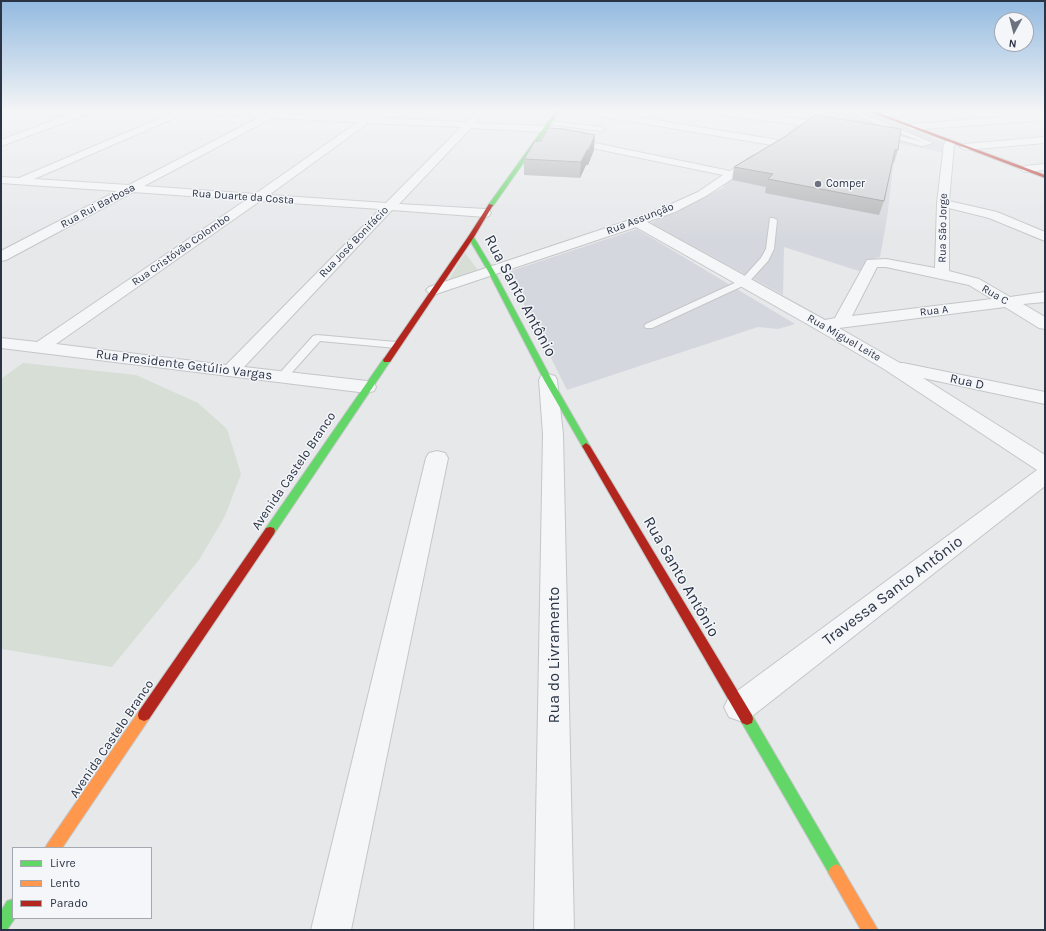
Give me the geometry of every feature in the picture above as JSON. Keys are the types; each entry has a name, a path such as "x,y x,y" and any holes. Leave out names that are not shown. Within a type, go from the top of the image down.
{"street":[{"path":"1,190 82,154"},
{"name":"Rua Rui Barbosa","path":"1,257 197,154"},
{"name":"Rua Cristóvão Colombo","path":"41,347 318,154"},
{"name":"Rua José Bonifácio","path":"230,371 439,154"},
{"name":"Avenida Castelo Branco","path":"54,847 396,344 471,237 485,213 531,154"},
{"path":"646,154 731,174"},
{"name":"Rua Assunção","path":"434,290 637,222 671,209 702,194 761,154"},
{"name":"Rua São Jorge","path":"841,322 872,263 886,263 942,274 943,203 948,154"},
{"path":"985,154 1045,177"},
{"path":"1025,169 1045,167"},
{"name":"Rua Duarte da Costa","path":"1,180 485,213"},
{"path":"943,203 993,215 1045,237"},
{"name":"Rua Miguel Leite","path":"637,222 822,325 890,365 1045,465"},
{"name":"Rua Santo Antônio","path":"471,237 491,271 548,380 870,930"},
{"name":"Rua C","path":"942,274 974,282 1045,324"},
{"name":"Rua A","path":"822,325 1045,296"},
{"name":"Rua Presidente Getúlio Vargas","path":"1,343 368,387"},
{"name":"Rua D","path":"890,365 1045,398"},
{"name":"Rua do Livramento","path":"548,380 553,434 554,930"},
{"path":"331,930 437,458"},
{"name":"Travessa Santo Antônio","path":"740,707 1045,475"},
{"path":"1,925 12,908"}],"lane":[{"path":"649,326 744,282 765,259 770,249 774,220"},
{"path":"282,377 317,338 396,344"}],"shaded area":[{"path":"765,154 895,154 887,218 880,257 867,261 862,272 784,247 783,295 651,223 725,187 720,185"},
{"path":"637,229 795,324 778,329 758,327 567,390 508,272"},
{"path":"465,253 478,270 448,281"},
{"path":"23,363 136,375 198,403 227,429 241,474 225,516 199,560 112,667 1,649 1,379"}],"building":[{"path":"527,154 585,154 581,162 524,159"},
{"name":"Comper","path":"755,154 894,154 884,201 768,179 773,174 734,167"}],"traffic: fast":[{"path":"491,205 527,154"},
{"path":"471,237 491,271 548,380 586,446"},
{"path":"270,531 387,360"},
{"path":"747,719 836,872"},
{"path":"1,925 12,908"}],"traffic: slow":[{"path":"54,847 144,715"},
{"path":"836,872 870,930"}],"traffic: jam":[{"path":"985,154 1045,177"},
{"path":"387,360 471,237 491,205"},
{"path":"586,446 747,719"},
{"path":"144,715 270,531"}],"place":[{"name":"Comper","path":"818,184"}]}
